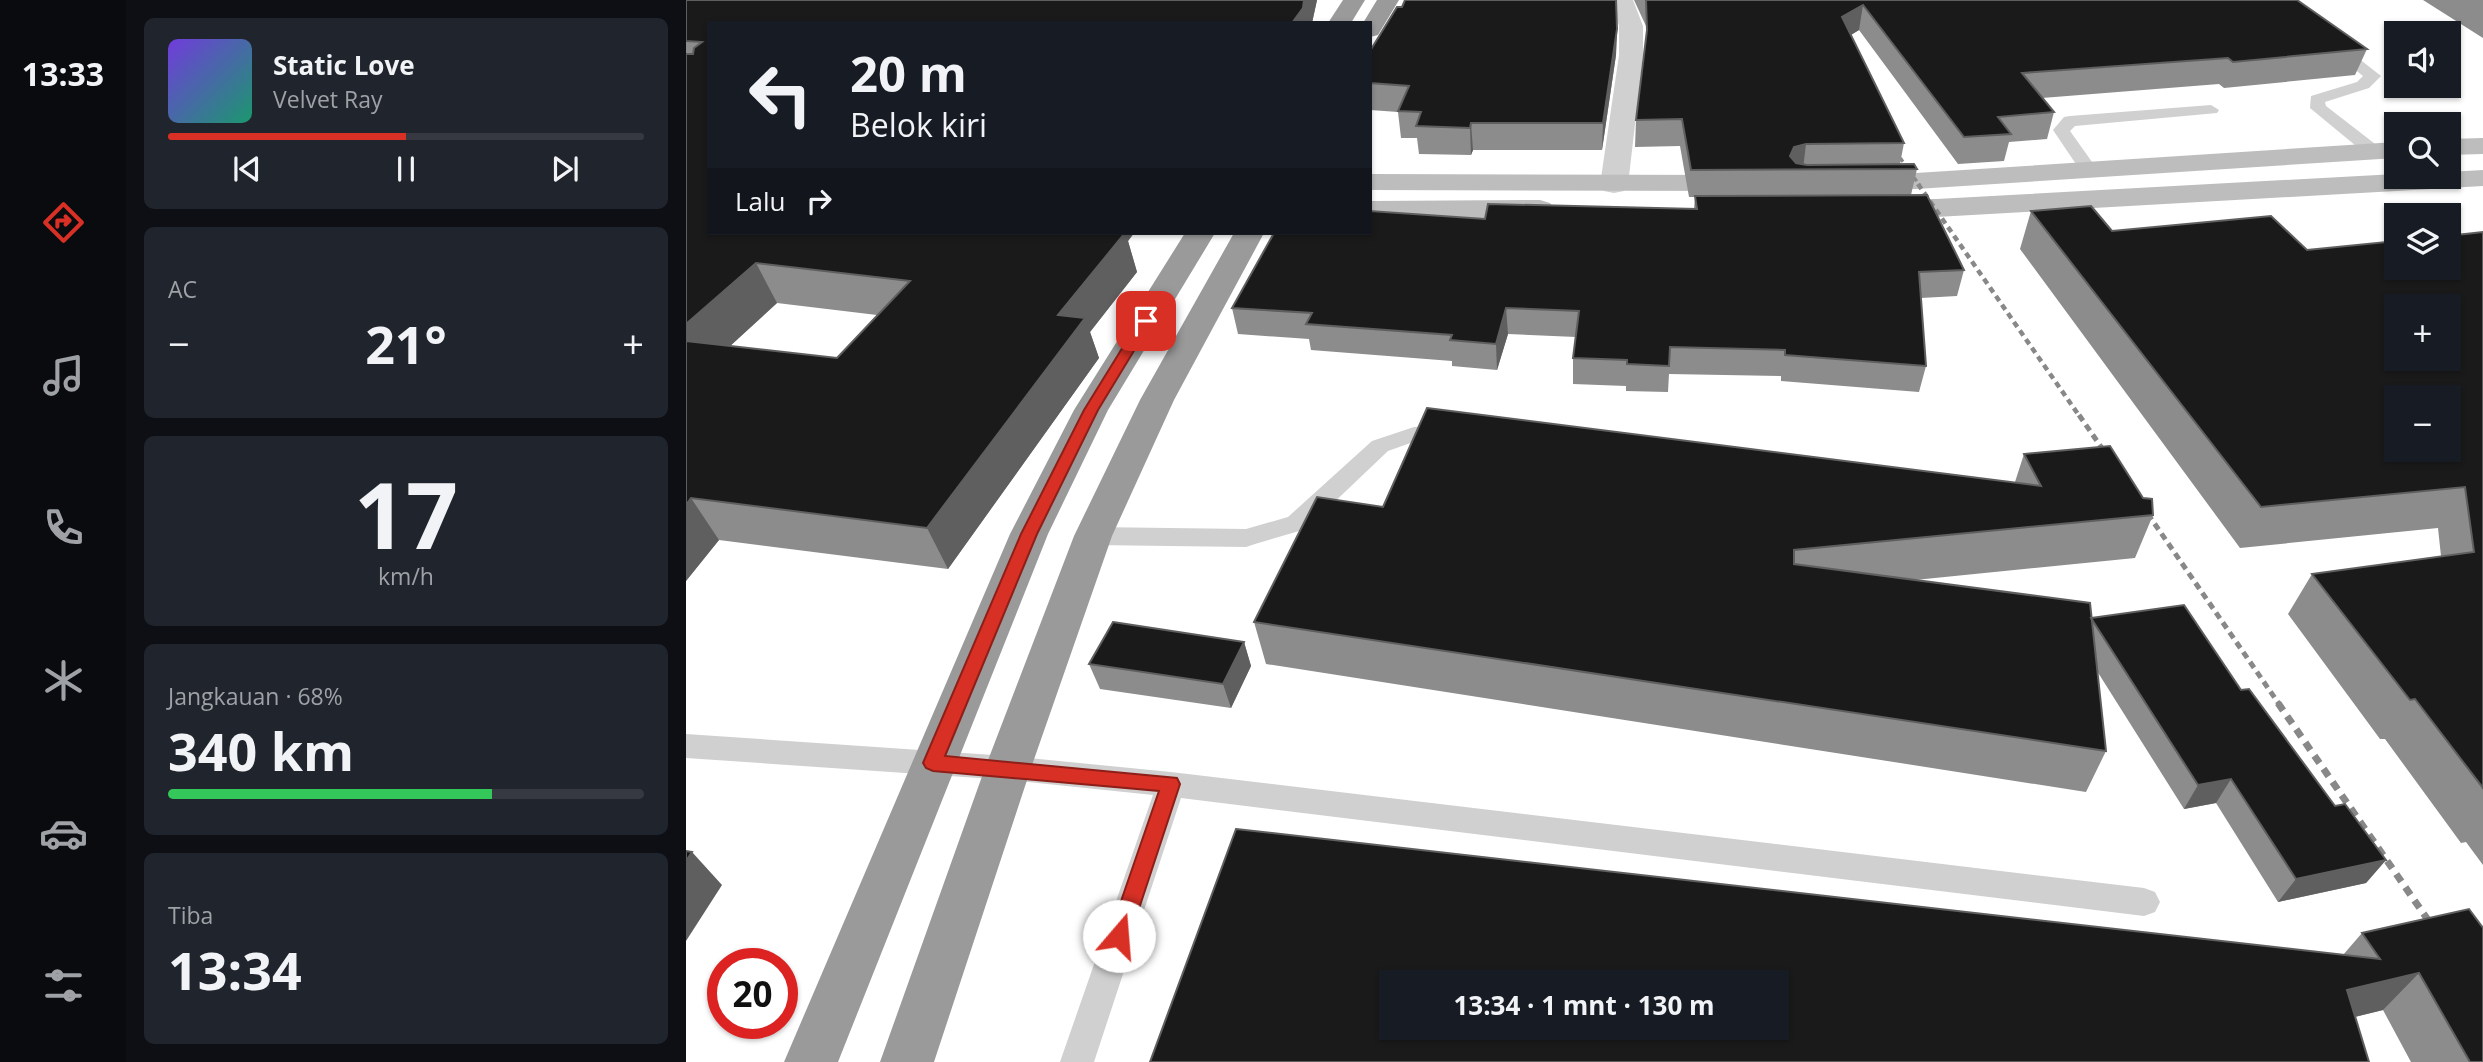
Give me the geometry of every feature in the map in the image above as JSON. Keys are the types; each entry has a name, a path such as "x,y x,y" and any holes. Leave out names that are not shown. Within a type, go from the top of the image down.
{"highway":[{"path":"1340,21 1354,0"},
{"path":"1372,27 1388,0"},
{"path":"811,1062 1029,534 1091,410 1199,235"},
{"path":"906,1062 1008,768 1093,536 1157,400 1248,235"}],"street":[{"path":"1614,185 1631,55 1631,26 1622,0"},
{"path":"2461,147 2483,146"},
{"path":"1833,182 1916,181 2384,151"},
{"path":"1853,208 1936,208 2483,178"},
{"path":"1372,183 1765,183"},
{"path":"1372,210 1743,209"}],"lane":[{"path":"2318,34 2373,76 2363,86 2317,99 2318,108 2384,150"},
{"path":"2088,170 2061,131 2070,121 2211,110"},
{"path":"1093,536 1246,538 1271,532 1297,523 1380,446 1415,434 1471,432"},
{"path":"686,746 1008,768 1171,784 2144,902"},
{"path":"1077,1062 1171,784"}],"building":[{"path":"686,0 1304,0 1303,8 1293,21 707,21 707,235 1123,235 1058,315 1085,318 927,528 691,498 686,505 686,341 837,358 910,281 756,263 686,324 686,54 693,54 694,48 702,42 686,41"},
{"path":"1405,0 1616,0 1617,29 1603,123 1471,123 1470,128 1416,126 1421,112 1398,111 1409,86 1372,83 1372,48 1397,7 1402,7"},
{"path":"1646,0 2297,0 2367,49 2233,62 2228,58 2022,73 2054,112 1998,117 2011,134 1964,137 1863,5 1842,17 1904,143 1806,144 1794,147 1790,156 1796,163 1807,165 1914,164 1917,169 1691,170 1682,119 1636,120 1647,30"},
{"path":"1927,195 1964,270 1919,272 1926,366 1785,355 1785,350 1670,347 1669,366 1627,364 1627,360 1573,358 1579,311 1506,308 1496,344 1450,340 1452,335 1306,324 1312,313 1232,308 1273,235 1372,235 1372,211 1485,219 1488,204 1697,209 1695,196"},
{"path":"2091,206 2112,231 2271,216 2307,250 2384,242 2384,280 2461,280 2461,235 2483,232 2483,788 2415,699 2410,700 2312,574 2474,552 2465,487 2261,507 2031,211"},
{"path":"1427,408 2041,486 2024,454 2110,446 2143,498 2152,499 2153,515 1794,550 1794,564 2090,603 2106,751 1254,622 1317,497 1383,507"},
{"path":"2184,605 2241,690 2249,689 2335,806 2345,804 2386,860 2296,879 2231,779 2198,785 2091,618"},
{"path":"1113,622 1244,642 1223,684 1089,664"},
{"path":"1236,829 2380,959 2362,933 2469,909 2483,928 2483,1062 2470,1062 2419,973 2347,990 2369,1062 1150,1062"}],"railway":[{"path":"1891,145 1920,186"},
{"path":"1918,184 2080,417"},
{"path":"2079,415 2113,464"},
{"path":"2141,504 2279,704"},
{"path":"2278,703 2439,936"}],"route":[{"path":"1119,936 1171,784 933,763 1029,534 1091,410 1146,321"}]}
